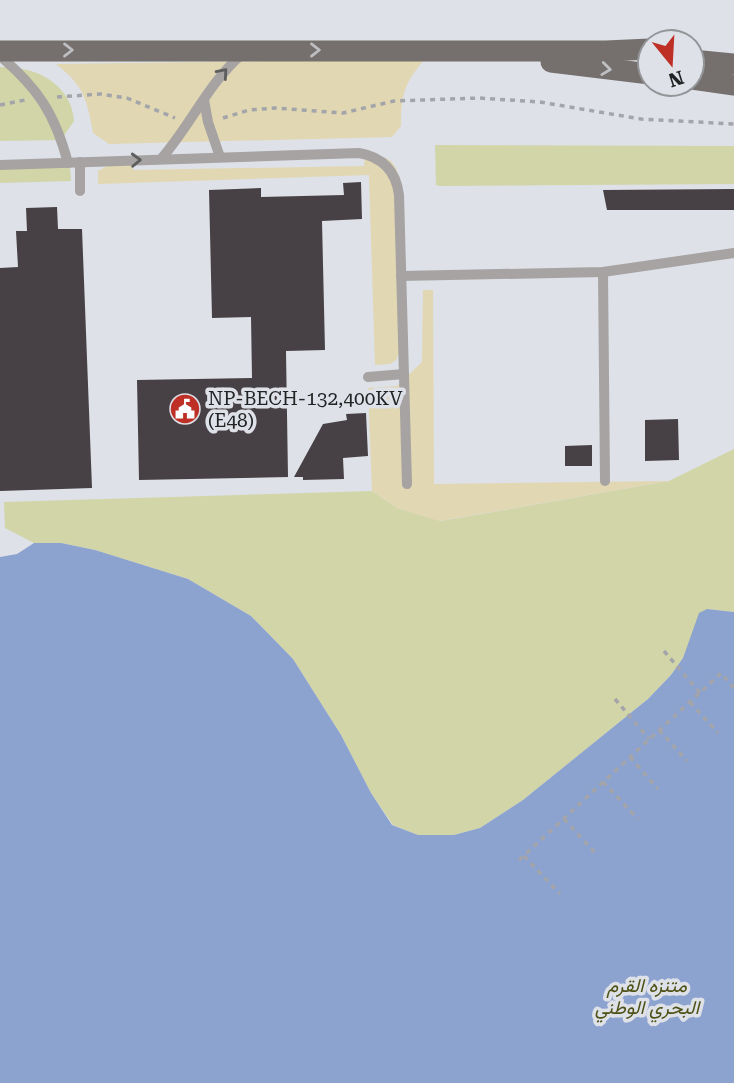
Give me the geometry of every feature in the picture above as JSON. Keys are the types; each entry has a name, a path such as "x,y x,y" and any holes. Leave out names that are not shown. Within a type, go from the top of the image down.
{"main road":[{"path":"449,50 636,72"},
{"path":"0,51 636,50"},
{"path":"606,51 636,54"},
{"path":"706,51 734,52"},
{"path":"706,61 734,64"},
{"path":"706,81 734,85"}],"lane":[{"path":"160,159 191,122 222,73 246,50"},
{"path":"0,56 19,72 41,97 56,123 68,163"},
{"path":"204,100 219,157"},
{"path":"0,165 359,152 376,158 390,169 398,186 407,484"},
{"path":"80,162 80,191"},
{"path":"401,276 603,272 734,253"},
{"path":"603,272 605,481"},
{"path":"368,377 404,374"}],"path":[{"path":"0,105 41,97 101,94 127,98 191,122"},
{"path":"208,122 249,110 275,108 343,113 394,102 479,98 540,102 641,119 734,124"},
{"path":"664,651 700,692"},
{"path":"519,860 721,673 734,688"},
{"path":"615,699 649,739"},
{"path":"690,702 718,733"},
{"path":"659,730 687,761"},
{"path":"630,757 658,789"},
{"path":"603,782 638,819"},
{"path":"564,819 598,856"},
{"path":"524,856 560,894"}],"green space":[{"path":"0,67 13,67 38,74 49,79 66,96 74,121 61,140 0,141"},
{"path":"435,145 734,146 734,184 440,186 436,185"},
{"path":"61,164 70,168 71,181 0,183 0,166"},
{"path":"734,449 734,612 707,609 683,658 648,699 523,800 480,828 454,835 418,835 393,825 371,793 341,735 293,659 251,616 188,579 95,550 61,543 34,543 5,528 4,502 372,491 397,508 441,521 669,481"}],"sand":[{"path":"425,59 408,83 403,98 401,126 392,137 109,144 93,133 83,94 73,79 56,64"},
{"path":"365,157 387,159 394,164 399,176 399,353 396,360 390,364 375,365 369,175 98,184 98,171 111,164 132,163 133,170 364,166"},
{"path":"423,290 433,290 434,484 669,481 439,521 397,508 372,491 368,388 397,386 422,362"}],"water":[{"path":"34,543 61,543 95,550 188,579 251,616 293,659 341,735 371,793 392,825 418,835 454,835 480,828 523,800 648,699 671,675 683,658 699,613 707,609 734,612 734,1083 0,1083 0,557 17,554"}],"building":[{"path":"361,182 362,219 322,221 325,350 286,351 288,477 139,480 137,380 252,378 251,317 212,318 209,190 261,188 261,197 344,195 343,183"},
{"path":"734,189 734,210 607,210 603,190"},
{"path":"57,207 58,229 82,229 92,488 0,491 0,268 18,267 16,231 27,231 26,208"},
{"path":"366,413 368,456 343,458 344,479 303,480 303,477 294,477 323,424 347,420 346,414"},
{"path":"678,419 679,460 645,461 645,420"},
{"path":"592,445 592,466 565,466 565,446"}],"place":[{"name":"NP-BECH-132,400KV (E48)","path":"185,409"}],"park label":[{"name":"متنزه القرم البحري الوطني","path":"647,996"}]}
